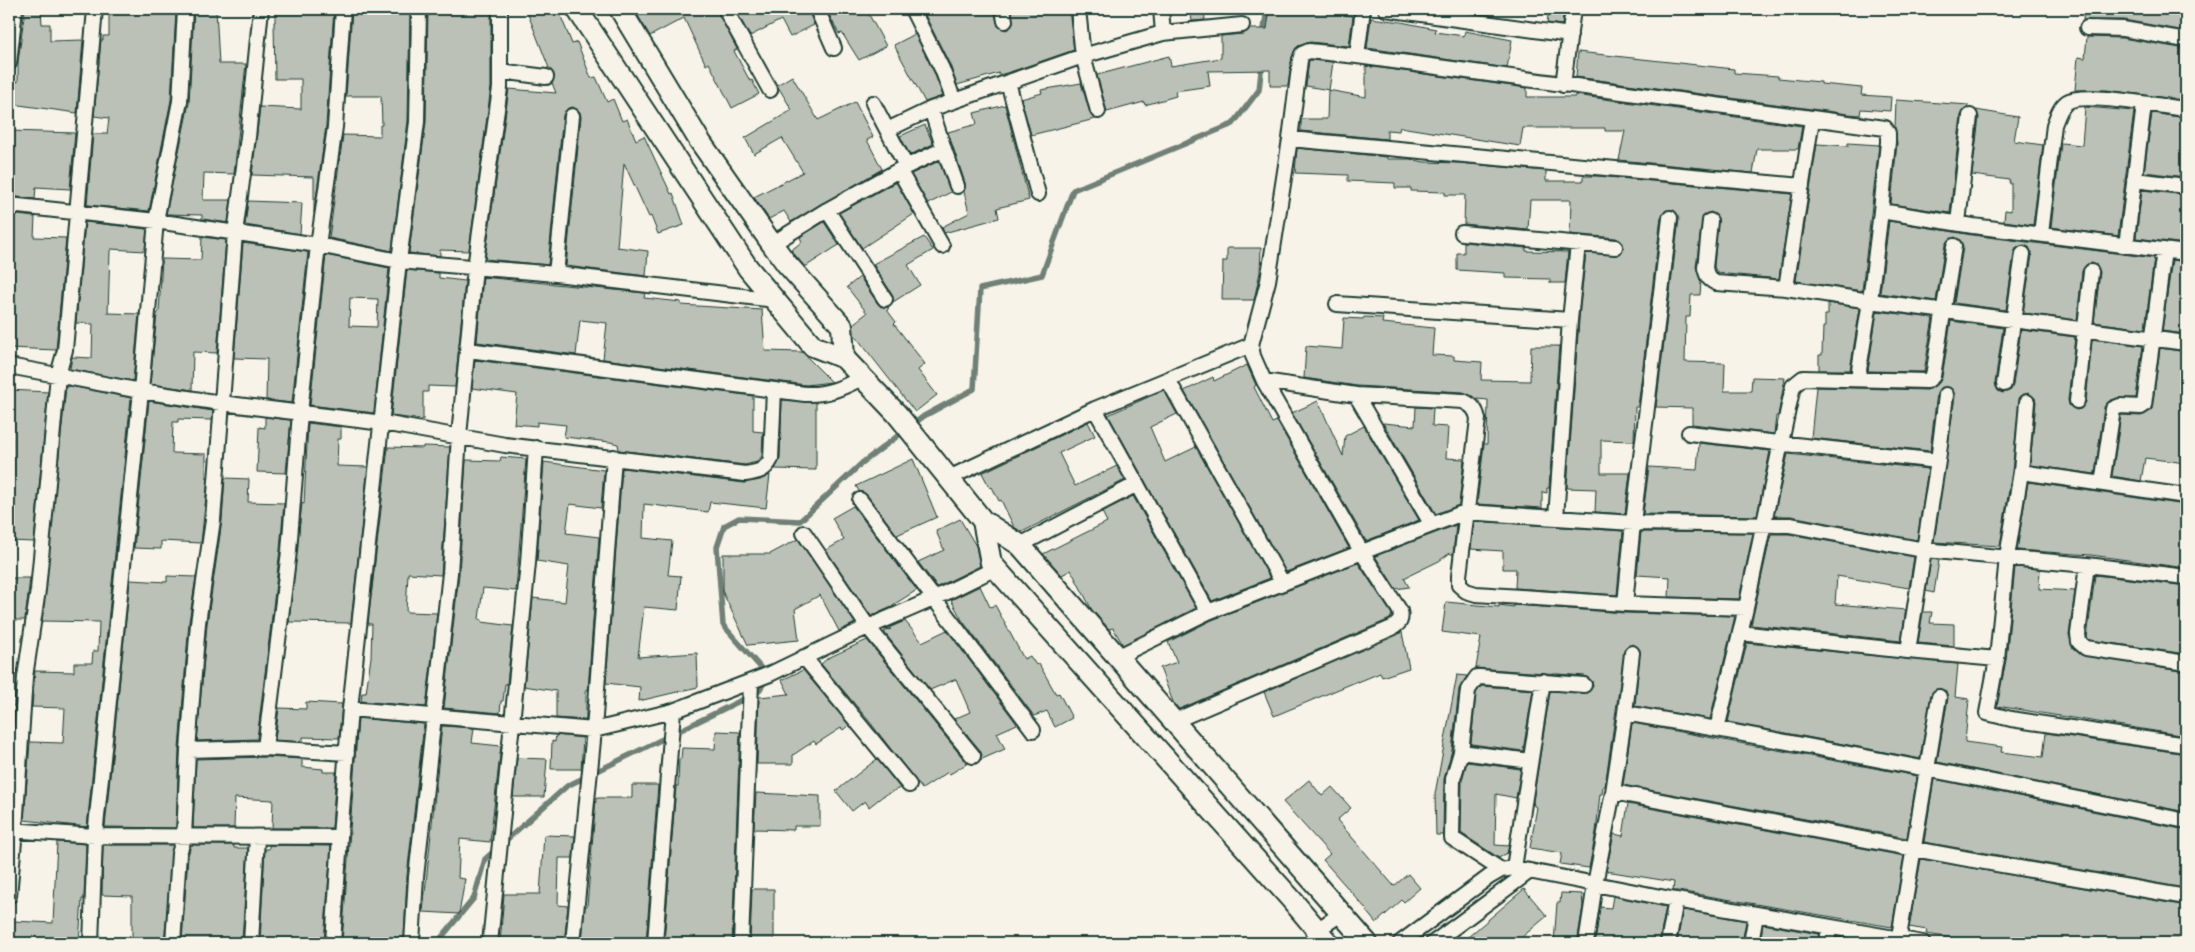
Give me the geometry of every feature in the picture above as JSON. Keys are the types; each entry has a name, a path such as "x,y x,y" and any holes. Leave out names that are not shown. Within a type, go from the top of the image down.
{"main road":[{"path":"577,9 748,268 813,346 844,358 920,441 983,522 1020,545 1366,943"},
{"path":"620,9 699,140 786,263 842,326 844,358"},
{"path":"983,522 992,563 996,568 1319,939"}],"street":[{"path":"9,63 14,9"},
{"path":"9,896 12,830 25,677 38,590 58,374 65,350 95,9"},
{"path":"91,943 95,836 141,391 156,221 180,101 185,9"},
{"path":"173,943 179,854 184,836 188,750 198,623 213,520 220,403 236,233 261,9"},
{"path":"265,748 288,551 300,413 318,245 335,128 343,9"},
{"path":"333,943 350,709 383,422 399,261 417,122 420,9"},
{"path":"412,943 416,877 450,573 459,436 475,268 498,108 500,9"},
{"path":"725,9 770,90"},
{"path":"817,9 834,48"},
{"path":"912,9 939,61 954,101"},
{"path":"1078,9 1083,56 1098,111"},
{"path":"1161,9 1163,33"},
{"path":"1357,56 1363,9"},
{"path":"1386,9 1483,16 1570,35"},
{"path":"1563,86 1573,9"},
{"path":"887,130 932,109 1083,56 1163,33 1242,25"},
{"path":"2087,28 2124,29 2186,40"},
{"path":"1174,721 1399,623 1401,617 1400,611 1361,551 1264,381 1253,356 1251,345 1268,281 1290,139 1296,78 1302,54 1308,51 1357,56 1563,86 1885,128 1888,134 1888,142 1881,211 1859,370"},
{"path":"500,70 546,77"},
{"path":"1008,82 1038,194"},
{"path":"2041,234 2054,125 2060,110 2068,101 2090,97 2186,109"},
{"path":"873,103 942,246"},
{"path":"2126,246 2144,104"},
{"path":"932,109 957,186"},
{"path":"556,274 572,116"},
{"path":"1958,222 1970,116"},
{"path":"1786,288 1812,119"},
{"path":"1290,139 1802,186"},
{"path":"772,244 827,210 903,168 944,149"},
{"path":"2134,180 2186,186"},
{"path":"9,205 156,221 318,245 399,261 556,274 775,300"},
{"path":"827,210 885,298"},
{"path":"1881,211 2186,253"},
{"path":"1625,604 1670,218"},
{"path":"1710,221 1706,268 1707,276 1716,283 1786,288 1870,301 2186,342"},
{"path":"1462,233 1615,247"},
{"path":"1556,518 1570,320 1578,244"},
{"path":"1717,729 1765,524 1793,386 1803,378 1927,381 1933,376 1954,246"},
{"path":"2102,484 2111,412 2120,406 2143,406 2164,250"},
{"path":"2004,384 2022,254"},
{"path":"2077,401 2091,272"},
{"path":"1337,304 1570,320"},
{"path":"950,478 1095,409 1251,345"},
{"path":"468,350 774,390 821,394 834,392 862,378"},
{"path":"9,366 141,391 220,403 383,422 536,448 745,474 758,472 766,468 771,459 774,390"},
{"path":"1168,380 1282,582"},
{"path":"1264,381 1356,395 1463,401 1472,405 1477,412 1478,419 1465,512 1459,576 1460,585 1466,591 1476,594 1625,604 1746,608"},
{"path":"1356,395 1432,525"},
{"path":"1908,651 1938,461 1946,395"},
{"path":"2027,402 2021,472 2007,557 1997,659 1987,712 2011,719 2186,745"},
{"path":"1095,409 1208,612"},
{"path":"1689,433 1938,461"},
{"path":"490,943 528,563 536,448"},
{"path":"573,943 594,730 614,457"},
{"path":"2021,472 2186,496"},
{"path":"1020,545 1137,484"},
{"path":"860,500 933,599 1034,730"},
{"path":"1117,657 1208,612 1465,512 1633,523 1790,525 1924,550 2087,565 2186,577"},
{"path":"804,532 868,627 973,756"},
{"path":"2087,565 2078,634 2079,642 2086,648 2186,663"},
{"path":"350,709 594,730 673,716 753,683 804,657 933,599 996,568"},
{"path":"1740,633 1997,659"},
{"path":"1586,943 1595,884 1614,792 1632,653"},
{"path":"804,657 909,785"},
{"path":"1584,685 1477,677 1468,690 1461,752 1453,779 1452,838 1507,869 1530,871 1898,941 1923,943"},
{"path":"1400,943 1507,869 1530,761 1543,681"},
{"path":"741,943 753,683"},
{"path":"1898,941 1939,697"},
{"path":"1625,712 1927,768 1990,783 2046,792 2186,821"},
{"path":"655,943 673,716"},
{"path":"188,750 265,748 347,753"},
{"path":"1461,752 1530,761"},
{"path":"1614,792 1913,849 2186,896"},
{"path":"12,830 95,836 340,837"},
{"path":"250,943 257,837"},
{"path":"1434,943 1530,871"},
{"path":"1668,943 1676,900"},
{"path":"1319,939 1341,914"},
{"path":"1751,943 1756,915"},
{"path":"1827,943 1829,927"}],"building":[{"path":"25,9 41,9 42,24 50,24 50,41 83,40 77,113 12,104 15,81 18,82 18,62"},
{"path":"109,9 176,11 171,100 149,211 87,205 93,134 107,134 109,118 94,116 101,40 103,40 103,36 109,36"},
{"path":"194,9 216,9 219,64 246,64 234,174 204,173 203,200 231,200 228,223 202,219 202,215 166,214 189,103"},
{"path":"308,9 334,9 326,126 314,213 314,177 252,175 260,107 301,109 301,79 275,79 275,12 308,11"},
{"path":"410,9 408,121 392,251 329,238 343,135 380,136 380,125 382,125 381,96 346,96 352,10"},
{"path":"428,9 491,9 491,87 469,251 440,250 440,256 409,253 426,122"},
{"path":"526,9 558,9 572,44 577,42 591,78 596,77 607,102 613,99 622,121 627,119 636,140 644,136 671,194 673,193 684,225 658,234 624,163 617,247 648,251 646,276 566,266 581,117 580,112 573,107 568,108 563,115 548,265 485,259 509,89 556,93 552,83 554,74 547,68 549,68"},
{"path":"634,9 716,9 737,49 734,51 759,94 732,108 709,63 706,65 684,18 650,36"},
{"path":"735,9 808,9 814,25 790,37 781,20 750,36"},
{"path":"826,9 866,9 886,46 859,60 842,33 839,34"},
{"path":"922,9 994,9 998,26 1006,30 1013,24 1012,9 1042,9 1043,13 1069,9 1074,50 1010,72 999,75 999,73 957,85 950,65"},
{"path":"1190,9 1204,9 1205,20 1192,21"},
{"path":"1270,9 1308,9 1353,16 1349,46 1310,42 1298,46 1292,57 1288,86 1270,86 1270,70 1208,71 1210,86 1175,91 1176,96 1145,105 1144,102 1107,112 1097,75 1169,56 1171,66 1221,58 1221,36 1243,34 1249,29 1267,29"},
{"path":"1549,9 1564,9 1562,25 1547,23"},
{"path":"2084,9 2186,9 2186,31 2124,20 2083,20"},
{"path":"1371,18 1436,29 1435,32 1464,36 1465,31 1512,40 1507,68 1367,48"},
{"path":"915,34 934,72 943,96 925,102 894,45"},
{"path":"2087,37 2122,38 2186,49 2182,100 2107,90 2075,90 2078,57 2085,58"},
{"path":"1578,52 1734,69 1734,73 1778,76 1778,78 1862,88 1861,95 1891,97 1890,111 1861,109 1860,115 1848,114 1576,77"},
{"path":"1309,60 1333,62 1329,90 1306,86"},
{"path":"1366,66 1527,88 1527,97 1575,97 1575,95 1802,126 1798,149 1757,149 1753,173 1619,160 1625,131 1605,131 1605,128 1523,128 1520,146 1400,127 1399,131 1387,130 1387,139 1301,131 1301,119 1327,119 1328,90 1366,97"},
{"path":"792,76 818,120 855,102 873,137 867,140 882,169 791,222 784,211 769,219 754,197 803,172 782,138 754,154 745,138 792,110 777,85"},
{"path":"1081,83 1090,113 1095,119 1031,135 1021,99 1042,93 1041,90"},
{"path":"1896,100 1969,105 1961,115 1950,213 1891,204 1897,143 1895,128"},
{"path":"1005,105 1029,200 997,208 999,218 944,233 942,227 969,213 964,192 965,183 948,132 977,124 974,113"},
{"path":"2085,107 2134,111 2118,236 2051,227 2061,143 2082,145"},
{"path":"1976,110 2018,117 2014,141 2043,145 2033,225 2004,221 2005,210 2011,211 2010,180 1972,175 1979,117"},
{"path":"2152,113 2186,118 2186,177 2144,172"},
{"path":"925,125 933,144 910,155 900,136"},
{"path":"9,131 75,133 70,189 36,187 35,199 9,196"},
{"path":"1848,143 1879,145 1862,291 1796,281 1817,144 1848,146"},
{"path":"1297,148 1387,157 1387,159 1410,159 1424,162 1459,163 1546,171 1546,181 1583,181 1583,176 1597,176 1792,194 1779,279 1717,273 1714,267 1718,218 1711,212 1703,215 1696,267 1701,282 1700,295 1691,295 1690,317 1686,317 1685,362 1725,363 1724,391 1751,391 1752,377 1785,378 1778,416 1776,416 1774,434 1692,424 1692,408 1656,407 1679,219 1675,211 1666,210 1661,217 1638,407 1635,407 1634,441 1601,440 1601,473 1630,473 1625,514 1595,512 1596,489 1567,488 1580,306 1586,253 1618,255 1622,252 1623,243 1616,238 1570,234 1571,200 1530,200 1528,230 1464,224 1465,195 1445,195 1445,192 1411,191 1411,188 1395,188 1395,183 1348,181 1348,175 1295,173"},
{"path":"939,161 951,192 928,204 911,174"},
{"path":"896,182 914,214 862,248 839,213"},
{"path":"2142,190 2186,195 2186,244 2136,238"},
{"path":"248,201 302,203 300,234 245,225"},
{"path":"9,214 35,217 34,237 66,238 56,350 9,348"},
{"path":"1889,221 1972,235 2154,258 2145,329 2094,322 2100,272 2097,265 2092,263 2087,264 2082,271 2077,320 2023,313 2032,255 2029,247 2024,245 2016,248 2014,253 2006,310 1954,303 1963,247 1960,240 1955,237 1948,240 1945,245 1936,301 1880,293"},
{"path":"85,222 147,229 145,251 111,249 110,251 108,313 139,314 133,381 70,369 72,357 92,358 93,324 76,323"},
{"path":"824,222 839,245 805,267 791,250 802,242 800,237"},
{"path":"202,237 226,240 217,353 193,352 192,390 150,384 157,314 159,312 162,259 201,260"},
{"path":"924,237 933,250 908,265 920,285 893,302 892,294 873,264"},
{"path":"1464,242 1526,248 1526,251 1568,252 1565,283 1550,283 1550,279 1505,278 1505,273 1457,270 1457,253 1464,253"},
{"path":"243,243 308,252 292,403 266,400 267,359 234,358"},
{"path":"1227,248 1261,248 1260,272 1254,300 1222,300 1223,261 1227,261"},
{"path":"326,255 389,268 374,413 310,405","holes":["350,298 378,299 377,327 349,326"]},
{"path":"2172,260 2186,262 2186,334 2162,331"},
{"path":"407,270 439,273 439,278 465,281 455,387 428,386 428,392 423,392 423,420 391,416"},
{"path":"483,277 645,293 644,298 681,302 681,305 762,310 765,351 802,352 832,382 806,385 603,359 607,323 580,320 576,355 477,342"},
{"path":"860,277 878,304 889,308 887,310 896,322 894,324 925,364 918,370 937,395 915,412 854,334 853,324 867,313 847,287"},
{"path":"1828,303 1860,308 1850,370 1819,370 1819,355 1822,355 1823,327 1825,327 1825,315 1828,315"},
{"path":"1877,311 1933,318 1924,372 1868,371"},
{"path":"1364,317 1383,318 1382,323 1434,328 1432,355 1454,356 1454,360 1482,362 1481,380 1530,381 1531,346 1559,346 1549,488 1547,488 1547,493 1542,492 1542,508 1477,504 1484,444 1487,444 1488,400 1477,399 1463,392 1357,386 1304,378 1306,346 1342,349 1344,318 1363,319"},
{"path":"1951,321 2003,328 1995,383 1998,391 2003,393 2011,390 2013,385 2021,330 2075,337 2068,400 2069,405 2076,410 2081,409 2086,402 2092,339 2143,346 2136,398 2117,398 2109,401 2104,407 2095,474 2030,465 2036,402 2035,398 2028,393 2020,397 2012,471 2000,546 1934,542 1955,396 1951,388 1942,387 1937,393 1930,451 1811,438 1816,387 1927,390 1939,383 1942,377"},
{"path":"2160,348 2186,352 2184,376 2186,376 2186,463 2145,458 2141,481 2112,476 2121,415 2141,416 2152,409"},
{"path":"475,360 753,396 753,431 763,432 762,456 757,462 745,465 619,450 618,444 610,442 564,437 566,425 537,422 537,426 514,424 517,394 472,388"},
{"path":"1247,365 1256,385 1254,387 1272,423 1277,421 1349,548 1286,572 1184,391 1213,377 1214,381"},
{"path":"70,386 131,398 87,827 24,820 30,742 63,743 65,708 32,707 35,671 74,672 74,663 92,663 93,651 98,651 99,622 42,621 66,387"},
{"path":"9,390 48,392 34,542 9,541 12,439 9,439"},
{"path":"1164,390 1177,414 1150,427 1165,462 1196,447 1270,578 1212,601 1108,415"},
{"path":"782,400 816,402 816,470 775,469 780,459"},
{"path":"149,401 213,411 212,420 178,419 178,422 173,422 172,453 206,454 206,477 208,477 201,543 161,541 161,549 134,548"},
{"path":"1318,401 1343,456 1345,436 1364,426 1419,520 1366,541 1292,413"},
{"path":"1416,407 1433,408 1432,426 1448,427 1446,458 1464,459 1459,505 1436,514 1383,423 1415,426"},
{"path":"265,417 291,420 286,473 257,472 259,427 265,428"},
{"path":"1088,422 1095,436 1059,453 1075,486 1117,466 1125,480 1022,532 1014,527 1001,500 999,501 982,473"},
{"path":"308,423 341,427 341,439 338,439 337,466 368,467 351,623 289,622 302,503 304,504"},
{"path":"1699,443 1770,451 1757,516 1643,514 1649,467 1697,470"},
{"path":"423,446 450,447 441,575 408,573 406,612 437,613 426,707 361,701 362,693 366,693 371,657 372,624 368,624 388,447 423,448"},
{"path":"1788,454 1928,469 1917,540 1791,516 1774,516"},
{"path":"501,457 526,459 516,591 483,588 479,619 482,622 513,626 507,684 505,684 500,713 444,708 459,574 466,460 500,461"},
{"path":"913,459 937,517 897,535 867,495 859,491 856,486"},
{"path":"544,462 604,470 601,508 570,504 566,533 599,537 588,690 586,690 586,720 556,718 556,691 524,686 533,598 565,602 569,566 537,561"},
{"path":"622,468 744,483 760,480 770,475 766,508 710,502 708,512 644,504 643,538 672,541 668,575 681,576 678,610 644,607 638,657 697,653 698,687 639,701 640,687 606,683"},
{"path":"225,478 249,479 248,502 284,503 280,550 257,739 197,741 207,624 222,521"},
{"path":"2028,482 2186,505 2186,568 2091,555 2017,550"},
{"path":"1133,496 1196,608 1123,645 1113,628 1109,629 1092,610 1071,570 1062,575 1043,554 1107,522 1102,512"},
{"path":"853,506 917,590 894,606 871,616 826,550 844,540 832,518"},
{"path":"960,519 976,546 980,566 937,587 918,562 944,550 936,531"},
{"path":"1474,521 1623,531 1617,595 1515,588 1516,569 1503,569 1503,551 1471,549"},
{"path":"1456,525 1453,555 1450,553 1439,561 1404,578 1409,587 1396,589 1375,556"},
{"path":"1641,532 1753,533 1739,599 1669,597 1670,577 1637,575"},
{"path":"1771,534 1789,534 1914,557 1909,588 1837,576 1835,604 1906,610 1901,641 1751,625"},
{"path":"798,539 855,623 839,631 820,595 795,609 799,640 748,645 723,593 723,554 770,554"},
{"path":"1931,559 1939,560 1934,593 1926,591"},
{"path":"1358,563 1392,614 1390,619 1179,709 1173,702 1160,668 1177,662 1168,642 1212,620"},
{"path":"2015,567 2040,569 2039,589 2075,591 2069,635 2073,648 2081,655 2186,672 2186,736 1997,706 2006,660"},
{"path":"2095,575 2186,586 2186,654 2087,638"},
{"path":"167,576 196,577 189,622 179,749 176,828 105,827 130,580 167,582"},
{"path":"9,578 30,578 25,620 9,620"},
{"path":"980,586 990,607 995,605 1024,659 1030,656 1036,665 1039,664 1056,694 1059,693 1072,718 1055,727 1047,711 1034,716 962,620 951,600"},
{"path":"1446,602 1499,607 1499,605 1514,607 1514,605 1625,613 1735,616 1710,719 1635,706 1640,650 1633,644 1625,648 1605,786 1603,786 1602,794 1600,794 1596,832 1589,868 1560,864 1562,853 1530,848 1537,807 1534,806 1533,801 1550,691 1587,693 1593,686 1592,681 1585,676 1476,668 1481,637 1442,632"},
{"path":"1923,612 1932,612 1930,623 1954,624 1954,646 1918,643"},
{"path":"905,621 922,642 947,630 1017,724 997,733 1005,749 980,760 982,755 980,750 954,719 970,712 956,679 930,690 884,632 891,629 884,630"},
{"path":"1402,632 1409,668 1382,677 1380,673 1274,716 1264,692"},
{"path":"867,640 968,763 950,774 948,772 922,789 869,721 821,664 828,658"},
{"path":"1747,643 1958,664 1955,697 1969,699 1965,742 2002,747 2001,752 2043,757 2046,733 2186,754 2186,812 1937,762 1948,698 1947,694 1941,689 1936,689 1931,695 1920,759 1728,722"},
{"path":"9,670 17,670 14,706 9,706"},
{"path":"803,670 849,725 816,744 814,741 793,755 793,764 757,764 759,697 789,694 782,680"},
{"path":"1457,675 1467,676 1459,689 1452,750 1444,779 1443,835 1436,835 1435,794"},
{"path":"1481,686 1533,690 1523,751 1471,744 1476,693"},
{"path":"306,702 342,704 339,738 303,737 303,742 275,740 279,708 306,709"},
{"path":"358,718 424,724 407,876 404,938 378,937 378,943 342,943"},
{"path":"1632,723 1917,776 1907,838 1623,785"},
{"path":"442,726 474,728 472,743 501,746 490,842 460,839 458,878 465,879 459,914 423,912"},
{"path":"716,731 740,732 732,943 664,943 679,759 681,759 682,748 715,749"},
{"path":"556,735 583,738 581,769 551,769 552,741 555,742"},
{"path":"9,741 12,741 9,791"},
{"path":"265,757 302,759 302,767 323,769 323,772 336,772 332,828 272,828 273,800 235,798 234,828 193,828 196,759"},
{"path":"517,758 547,759 544,797 513,797"},
{"path":"877,759 900,788 883,796 869,807 865,801 852,811 836,791"},
{"path":"1467,762 1521,769 1516,798 1496,794 1495,845 1509,846 1507,853 1499,858 1461,833 1462,780"},
{"path":"1934,779 2186,830 2185,888 1924,842"},
{"path":"1309,780 1322,796 1332,787 1351,808 1337,820 1394,886 1408,874 1420,888 1404,902 1402,900 1376,923 1323,860 1330,854 1283,802"},
{"path":"632,785 658,785 646,943 582,943 596,798 632,798"},
{"path":"756,793 820,796 820,826 794,826 794,830 754,829"},
{"path":"1628,804 1904,856 1892,927 1673,891 1674,882 1606,871 1614,834 1623,836"},
{"path":"544,835 575,836 573,858 559,858 558,905 568,906 564,943 500,943 504,894 540,894"},
{"path":"57,842 86,844 84,899 82,899 79,943 12,943 13,921 53,923"},
{"path":"103,845 173,845 164,943 132,943 132,896 102,895"},
{"path":"191,845 234,845 234,848 248,848 242,941 182,941 188,856"},
{"path":"269,845 331,846 324,943 260,942 265,849 269,849"},
{"path":"1921,859 2186,906 2186,943 1974,943 1974,941 1926,934 1927,930 1909,927"},
{"path":"752,889 774,889 774,943 750,943"},
{"path":"1524,889 1547,916 1515,943 1461,943"},
{"path":"1561,893 1582,894 1583,906 1577,943 1554,943 1557,903 1560,903"},
{"path":"1613,896 1666,907 1659,943 1595,943 1600,907 1611,908"},
{"path":"1683,910 1746,921 1742,943 1677,943"},
{"path":"1763,924 1819,934 1818,943 1760,943"},
{"path":"1837,937 1873,943 1836,943"}],"waterway":[{"path":"1263,36 1267,9"},
{"path":"437,943 474,898 485,859 567,786 758,692 764,683 761,668 723,625 717,547 724,526 739,518 800,521 862,463 924,416 974,389 980,289 1042,275 1073,190 1233,124 1259,90 1262,63"}]}
